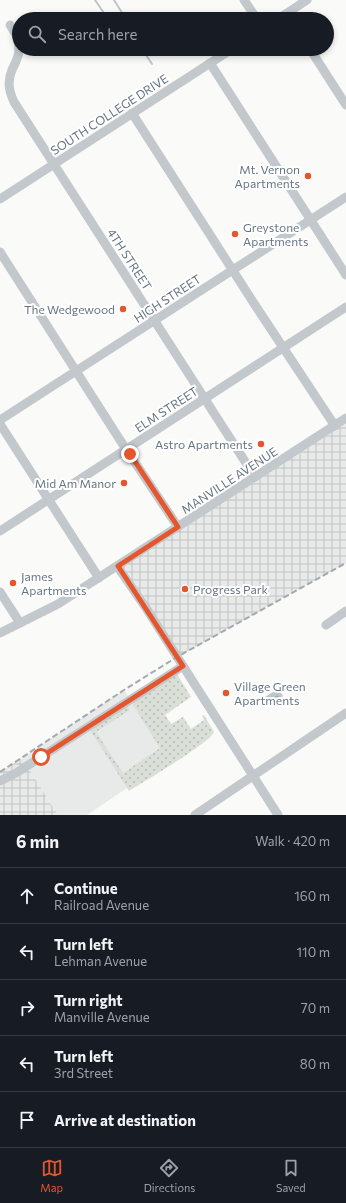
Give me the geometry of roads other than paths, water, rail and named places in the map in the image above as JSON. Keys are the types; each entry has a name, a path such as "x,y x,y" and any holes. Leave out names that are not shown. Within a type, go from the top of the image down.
{"street":[{"path":"244,0 252,12"},
{"path":"294,12 307,0"},
{"name":"4TH STREET","path":"18,56 9,79 8,87 10,94 255,477"},
{"name":"SOUTH COLLEGE DRIVE","path":"0,199 221,56"},
{"path":"314,56 346,105"},
{"path":"210,63 346,275"},
{"path":"132,113 335,426"},
{"name":"HIGH STREET","path":"0,420 346,197"},
{"path":"0,252 126,449 178,527"},
{"name":"ELM STREET","path":"0,530 346,307"},
{"name":"MANVILLE AVENUE","path":"0,633 58,604 346,418"},
{"path":"0,424 99,578"},
{"path":"118,566 278,815"},
{"path":"0,592 20,623"},
{"path":"326,625 346,612"},
{"path":"0,781 183,666"},
{"path":"195,815 346,713"}],"water":[{"path":"278,689 283,696 270,705 265,697"}],"waterway":[{"path":"95,0 103,12"},
{"path":"114,0 122,12"},
{"path":"147,56 152,64"}],"railway":[{"path":"0,772 124,690 177,657 346,563"}],"place":[{"name":"Mt. Vernon Apartments","path":"308,176"},
{"name":"Greystone Apartments","path":"235,234"},
{"name":"The Wedgewood","path":"123,309"},
{"name":"Astro Apartments","path":"261,444"},
{"name":"Mid Am Manor","path":"124,483"},
{"name":"James Apartments","path":"13,583"},
{"name":"Progress Park","path":"185,589"},
{"name":"Village Green Apartments","path":"226,693"}]}
